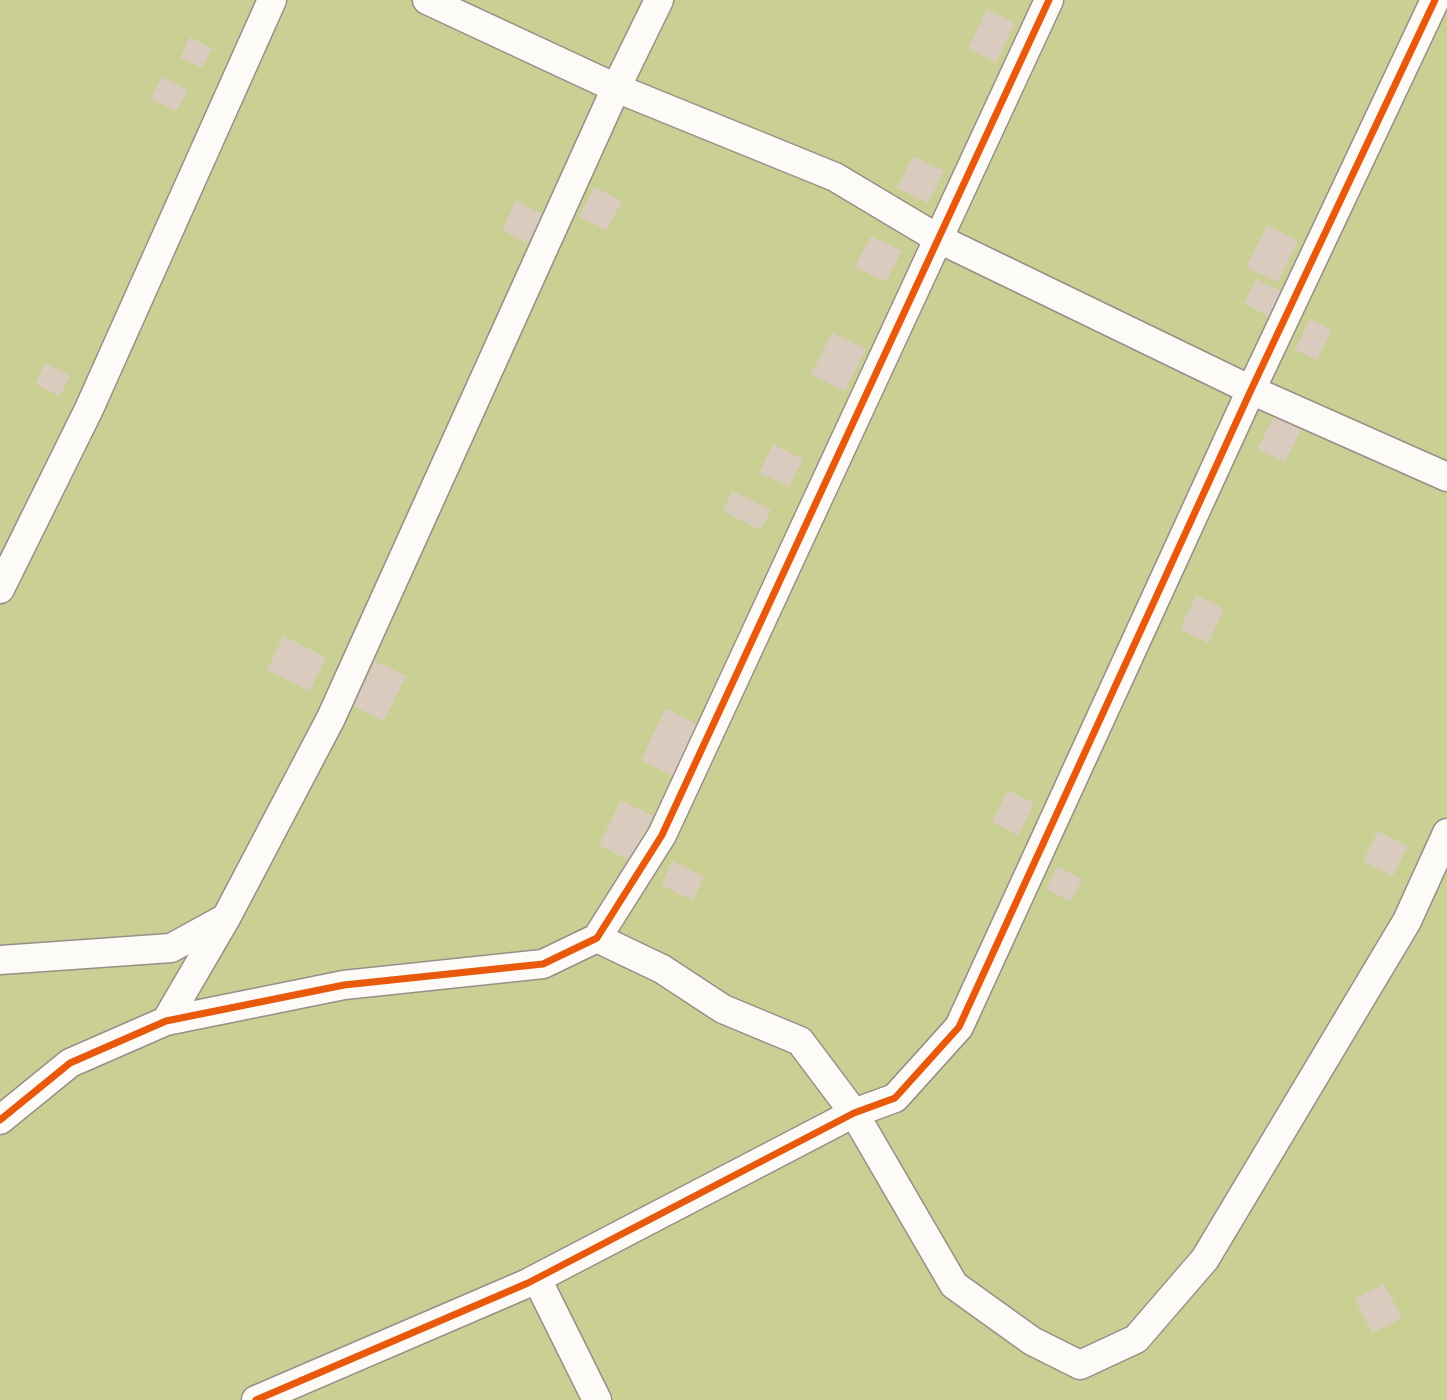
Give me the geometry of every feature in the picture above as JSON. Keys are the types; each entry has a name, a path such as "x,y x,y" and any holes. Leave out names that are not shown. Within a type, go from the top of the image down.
{"street":[{"path":"0,589 89,409 272,0"},
{"path":"427,0 616,88 835,177 937,238 1251,390 1447,477"},
{"path":"166,1021 226,918 331,718 616,88 659,0"},
{"path":"0,1120 70,1063 166,1021 344,985 543,964 597,938 662,835 1049,0"},
{"path":"256,1400 537,1279 854,1113 895,1098 959,1027 1251,390 1435,0"},
{"path":"597,938 662,969 723,1009 800,1041 854,1113 954,1285 1032,1341 1080,1365 1136,1339 1205,1259 1407,921 1447,833"},
{"path":"0,960 171,948 226,918"},
{"path":"171,948 194,972"},
{"path":"537,1279 597,1400"}],"green space":[{"path":"0,0 1447,0 1447,1400 0,1400"}],"building":[{"path":"987,9 1015,23 996,63 968,49"},
{"path":"190,37 212,48 202,68 180,58"},
{"path":"162,77 188,90 177,111 151,99"},
{"path":"913,156 944,171 928,203 897,188"},
{"path":"594,187 622,201 607,230 579,217"},
{"path":"516,201 542,214 528,243 502,230"},
{"path":"1267,225 1298,241 1278,282 1246,267"},
{"path":"871,236 902,251 886,282 855,267"},
{"path":"1256,279 1287,294 1274,319 1244,304"},
{"path":"1310,319 1332,330 1317,360 1295,350"},
{"path":"832,333 866,349 845,391 811,375"},
{"path":"45,363 70,376 60,396 35,384"},
{"path":"1274,416 1301,429 1285,462 1257,449"},
{"path":"773,444 803,459 789,487 759,473"},
{"path":"732,491 771,510 761,530 723,511"},
{"path":"1196,595 1224,609 1208,643 1180,629"},
{"path":"283,636 326,657 310,691 267,670"},
{"path":"375,661 406,676 384,721 353,706"},
{"path":"666,708 698,725 673,776 641,760"},
{"path":"1008,790 1034,803 1018,835 992,822"},
{"path":"621,800 653,816 631,861 599,845"},
{"path":"1378,831 1408,846 1393,876 1363,861"},
{"path":"672,861 704,877 693,901 661,885"},
{"path":"1057,867 1082,879 1071,901 1046,889"},
{"path":"1384,1284 1402,1318 1372,1333 1355,1299"}],"cycle path":[{"path":"0,1120 70,1063 166,1021 344,985 543,964 597,938 662,835 1049,0"},
{"path":"256,1400 528,1283 854,1113 895,1098 959,1027 1251,390 1435,0"}]}
